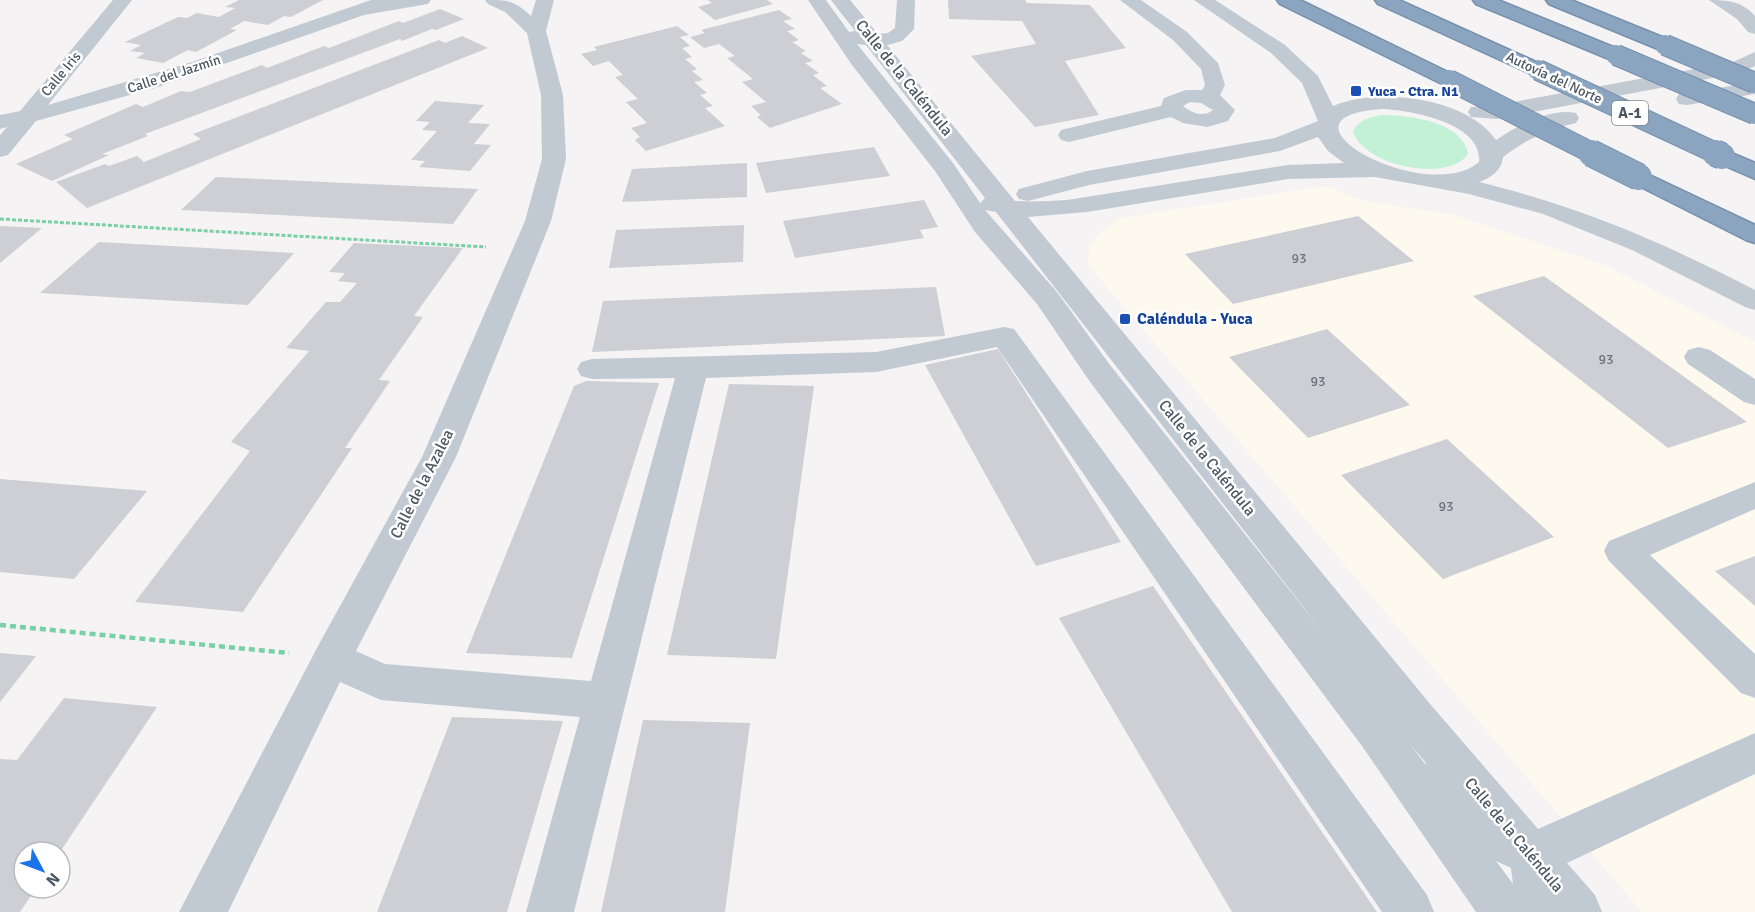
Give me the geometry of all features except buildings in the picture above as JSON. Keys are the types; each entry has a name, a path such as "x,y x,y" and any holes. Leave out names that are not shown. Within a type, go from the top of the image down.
{"highway":[{"path":"1286,0 1755,235"},
{"name":"Autovía del Norte","path":"1384,0 1755,172"},
{"path":"1482,0 1755,114"},
{"path":"1507,0 1607,51"},
{"path":"1555,0 1755,83"}],"street":[{"name":"Calle Iris","path":"0,150 123,0"},
{"name":"Calle del Jazmín","path":"0,122 26,117 164,78 347,8 389,0"},
{"name":"Calle del Jazmín","path":"347,8 422,0"},
{"name":"Calle de la Azalea","path":"203,912 332,658 439,457 538,221 554,159 552,95 541,16 494,0"},
{"path":"887,94 863,53 867,44 873,40 896,36 904,29 906,0"},
{"path":"1069,135 1174,110 1172,103 1179,98 1193,96 1209,98 1215,85 1210,68 1180,36 1129,0"},
{"path":"1203,0 1278,50 1311,80 1328,123 1329,137 1339,150 1356,161 1408,179 1438,181 1462,180 1479,174 1490,165 1492,154 1488,144 1466,124 1429,110"},
{"path":"1718,0 1744,15 1755,28"},
{"name":"Calle de la Caléndula","path":"827,3 873,40 976,167 1005,208"},
{"name":"Calle de la Caléndula","path":"827,3 844,42 945,168 984,227 1039,270 1578,912"},
{"path":"237,39 347,8"},
{"path":"1104,202 1082,211 1060,230 1053,238 1051,249 1039,270 998,223 999,215 1005,208 1016,198 1025,195 1087,178 1280,144 1328,123 1335,114 1346,108 1374,103 1429,110 1497,112 1739,67 1755,58"},
{"path":"1492,154 1515,137 1551,121 1755,88"},
{"path":"976,167 1015,175 1087,178"},
{"path":"945,168 980,198 1005,208 1041,209 1104,202 1288,172 1380,171"},
{"path":"1438,181 1522,201 1583,220 1668,256 1755,301"},
{"name":"Calle de la Caléndula","path":"1039,270 1047,298 1099,372 1377,732 1504,912"},
{"path":"592,369 876,362 1004,336 1410,912"},
{"path":"1699,357 1755,394"},
{"path":"550,912 693,368"},
{"path":"1755,495 1622,551 1755,680"},
{"path":"332,658 381,682 605,701"},
{"path":"1377,732 1478,828 1532,855"},
{"path":"1532,855 1755,753"},
{"path":"1532,855 1540,912"}],"path":[{"path":"0,219 526,249"},
{"path":"0,625 332,658"}],"shaded area":[{"path":"1324,186 1365,201 1454,215 1605,265 1755,342 1755,912 1642,912 1088,265 1089,245 1101,231 1121,218"}],"green space":[{"path":"1381,115 1405,116 1445,127 1464,143 1468,154 1457,163 1442,168 1406,167 1388,161 1372,153 1360,143 1353,131 1362,121"}],"place":[{"name":"Yuca - Ctra. N1","path":"1356,91"},
{"name":"Caléndula - Yuca","path":"1125,319"}]}
